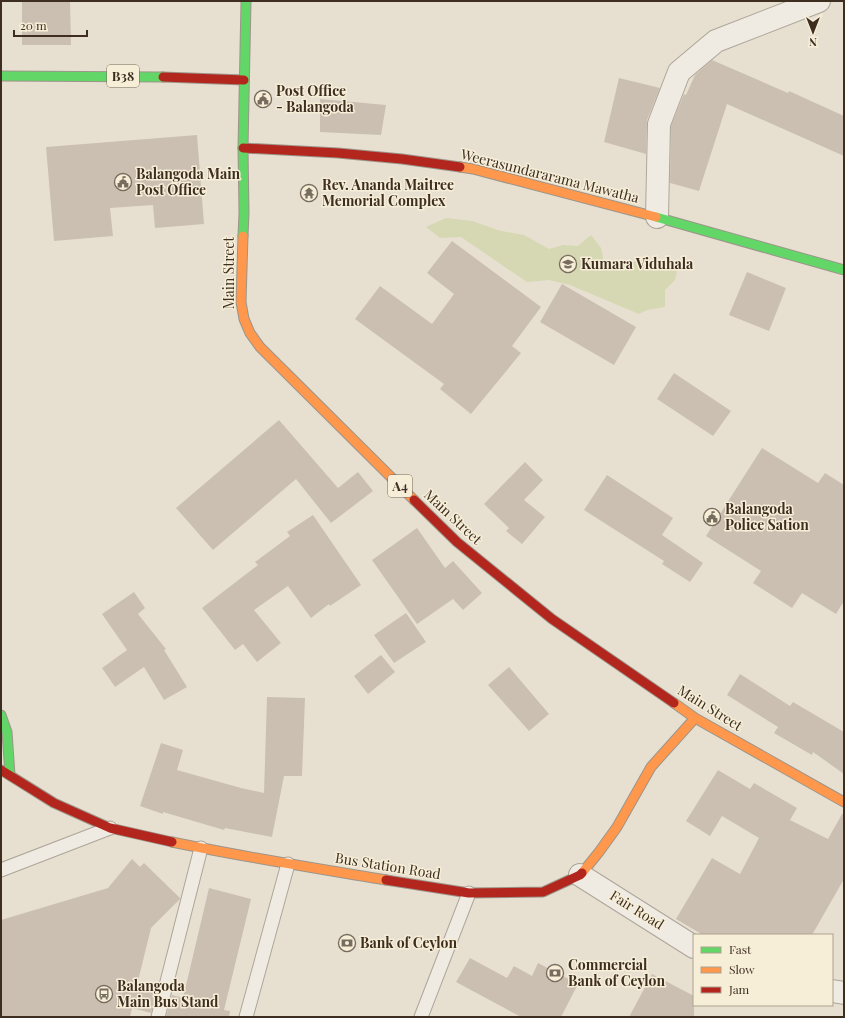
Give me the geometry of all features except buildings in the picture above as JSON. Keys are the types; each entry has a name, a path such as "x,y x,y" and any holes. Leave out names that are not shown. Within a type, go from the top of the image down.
{"main road":[{"name":"Main Street","path":"246,1 243,148 244,213 241,302 244,319 250,333 260,347 457,542 552,619 695,718 844,802"},
{"name":"B38","path":"1,76 122,76 244,80"},
{"name":"Weerasundararama Mawatha","path":"243,148 338,153 402,159 473,169 657,217 844,270"},
{"path":"1,715 7,732 10,775"},
{"name":"Bus Station Road","path":"1,770 54,803 110,828 201,848 288,864 469,893 543,892 580,875 617,827 651,768 695,718"}],"street":[{"path":"657,217 659,124 680,72 716,41 820,1"},
{"name":"Fair Road","path":"580,875 693,946"},
{"path":"833,991 844,993"}],"lane":[{"path":"1,870 110,828"},
{"path":"158,1017 201,848"},
{"path":"246,1017 288,864"},
{"path":"421,1017 469,893"}],"green space":[{"path":"446,218 472,221 501,231 524,235 549,249 563,245 578,246 591,235 601,248 604,262 627,263 644,260 651,267 664,267 677,271 675,280 665,290 665,307 647,310 639,314 570,285 549,280 527,282 461,237 440,238 426,227"}],"traffic: fast":[{"path":"243,236 246,1"},
{"path":"1,76 163,77"},
{"path":"656,217 844,270"},
{"path":"1,715 7,732 10,775"}],"traffic: slow":[{"path":"460,167 473,169 656,217"},
{"path":"243,236 241,302 244,319 250,333 260,347 414,500"},
{"path":"674,703 695,718 844,802"},
{"path":"582,873 617,827 651,767 695,718"},
{"path":"172,842 386,880"}],"traffic: jam":[{"path":"163,77 244,80"},
{"path":"243,148 338,153 402,159 460,167"},
{"path":"414,500 457,542 552,619 674,703"},
{"path":"1,770 54,803 110,828 172,842"},
{"path":"386,880 469,893 543,892 582,873"}],"place":[{"name":"Post Office - Balangoda","path":"263,99"},
{"name":"Balangoda Main Post Office","path":"123,182"},
{"name":"Rev. Ananda Maitree Memorial Complex","path":"309,193"},
{"name":"Kumara Viduhala","path":"568,264"},
{"name":"Balangoda Police Sation","path":"712,517"},
{"name":"Bank of Ceylon","path":"347,943"},
{"name":"Commercial Bank of Ceylon","path":"555,973"},
{"name":"Balangoda Main Bus Stand","path":"104,994"}]}
